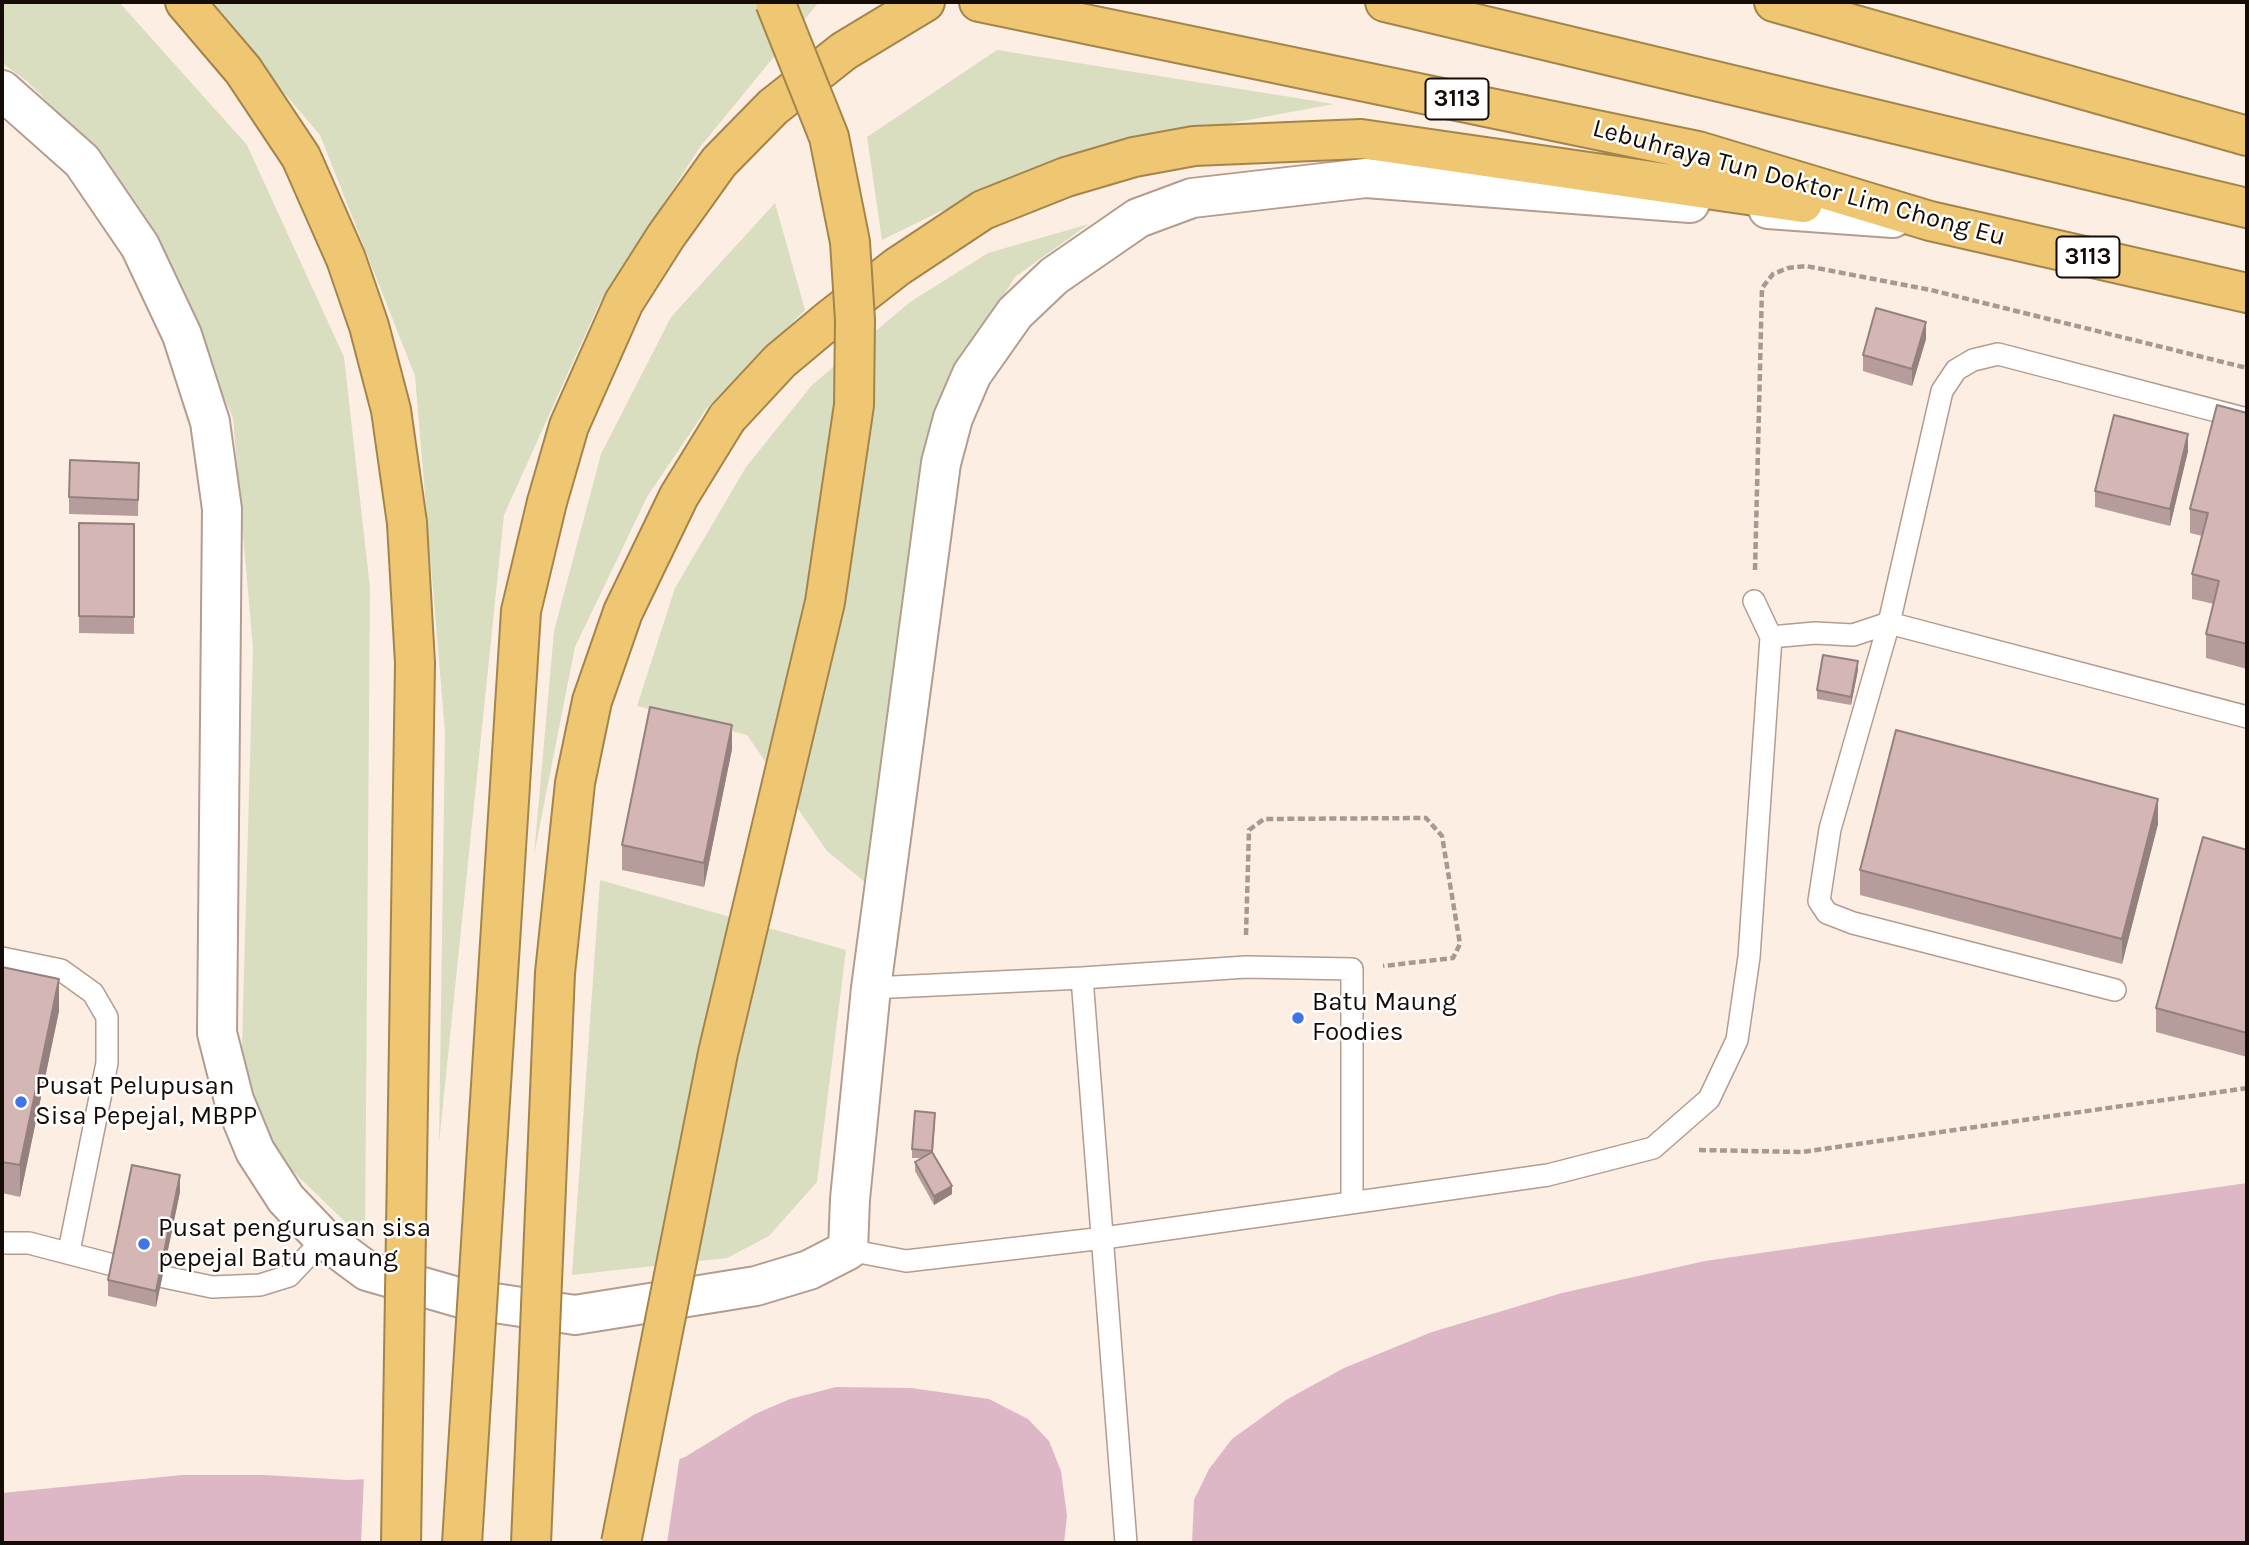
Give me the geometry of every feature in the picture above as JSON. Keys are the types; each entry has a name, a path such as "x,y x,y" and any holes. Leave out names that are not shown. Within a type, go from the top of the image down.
{"highway":[{"path":"185,2 243,70 300,157 346,259 369,326 391,410 407,523 415,663 401,1543"},
{"path":"621,1543 718,1053 825,602 854,405 855,320 850,242 829,137 775,2"},
{"path":"462,1543 522,611 547,502 569,426 624,302 719,162 773,107 844,51 925,2"},
{"name":"Lebuhraya Tun Doktor Lim Chong Eu","path":"979,2 1698,151 1930,221 2247,293"},
{"path":"1385,2 2247,208"},
{"path":"1774,2 2247,136"},
{"path":"531,1543 555,973 575,783 593,701 623,612 679,496 727,418 780,362 897,267 983,210 1066,177 1133,157 1194,146 1361,139 1930,221"}],"street":[{"path":"2,90 82,161 140,247 182,335 209,422 222,509 217,1032 233,1100 255,1152 286,1199 324,1239 367,1271 461,1298 575,1315 756,1286 809,1270 848,1250 849,1199 871,988 941,463 953,418 972,374 1015,313 1054,276 1138,218 1192,198 1366,178 1930,221"}],"lane":[{"path":"2115,990 1853,923 1828,913 1819,901 1830,829 1889,623 1942,391 1955,369 1973,360 1998,354 2247,419"},
{"path":"848,1250 906,1261 1104,1238 1548,1175 1653,1148 1709,1099 1737,1040 1749,957 1771,637 1754,601"},
{"path":"1771,637 1815,633 1853,635 1889,623 2247,717"},
{"path":"2,958 61,970 93,993 107,1017 107,1063 69,1251"},
{"path":"871,988 1246,967 1352,969 1352,1203"},
{"path":"1082,978 1126,1543"},
{"path":"2,1243 29,1242 136,1271 212,1287 260,1286 289,1276 324,1239"}],"path":[{"path":"1754,601 1762,288 1773,274 1788,268 1806,266 1931,290 2247,368"},
{"path":"1246,967 1249,830 1264,819 1426,818 1442,836 1460,944 1453,958 1352,969"},
{"path":"1653,1148 1802,1152 2247,1088"}],"green space":[{"path":"2,2 119,2 247,145 344,357 370,588 365,1241 281,1160 241,1082 253,649 233,418 155,238 93,149 28,82 2,63"},
{"path":"206,2 819,2 700,147 599,304 504,515 439,1143 445,732 415,376 320,135"},
{"path":"997,50 1334,104 1103,147 939,212 882,240 867,137"},
{"path":"775,203 805,310 707,408 647,497 575,647 534,855 554,631 601,454 671,317"},
{"path":"1089,224 1015,277 966,356 920,462 911,579 866,883 827,851 747,735 637,706 675,588 746,467 812,385 910,302 988,253"},
{"path":"600,880 846,950 817,1182 769,1236 727,1258 572,1275"}],"shaded area":[{"path":"2247,1183 2247,1543 1192,1543 1194,1500 1209,1469 1232,1439 1286,1400 1344,1368 1432,1332 1562,1293 1705,1261"},
{"path":"836,1387 911,1388 989,1399 1028,1419 1049,1441 1061,1471 1067,1516 1064,1543 2,1543 2,1493 182,1475 265,1475 348,1480 666,1464 685,1457 755,1414 790,1399"}],"pier":[{"path":"680,1455 667,1543 361,1543 364,1476 665,1461"}],"building":[{"path":"1876,308 1926,322 1912,369 1863,355"},
{"path":"2217,405 2247,413 2247,644 2206,634 2219,581 2192,574 2208,513 2190,509"},
{"path":"2114,415 2188,434 2170,509 2095,491"},
{"path":"70,460 139,463 138,500 69,497"},
{"path":"79,523 134,524 134,617 79,616"},
{"path":"1823,655 1858,661 1851,697 1817,690"},
{"path":"650,707 732,725 704,863 622,845"},
{"path":"1896,730 2158,799 2122,939 1860,870"},
{"path":"2203,837 2247,850 2247,1033 2156,1008"},
{"name":"Pusat Pelupusan Sisa Pepejal, MBPP","path":"2,967 59,979 20,1165 2,1162"},
{"path":"915,1111 935,1113 932,1151 912,1149"},
{"path":"932,1152 952,1186 934,1196 915,1162"},
{"name":"Pusat pengurusan sisa pepejal Batu maung","path":"132,1165 180,1175 156,1291 108,1280"}],"place":[{"name":"Batu Maung Foodies","path":"1298,1018"},
{"name":"Pusat Pelupusan Sisa Pepejal, MBPP","path":"21,1102"},
{"name":"Pusat pengurusan sisa pepejal Batu maung","path":"144,1244"}]}
